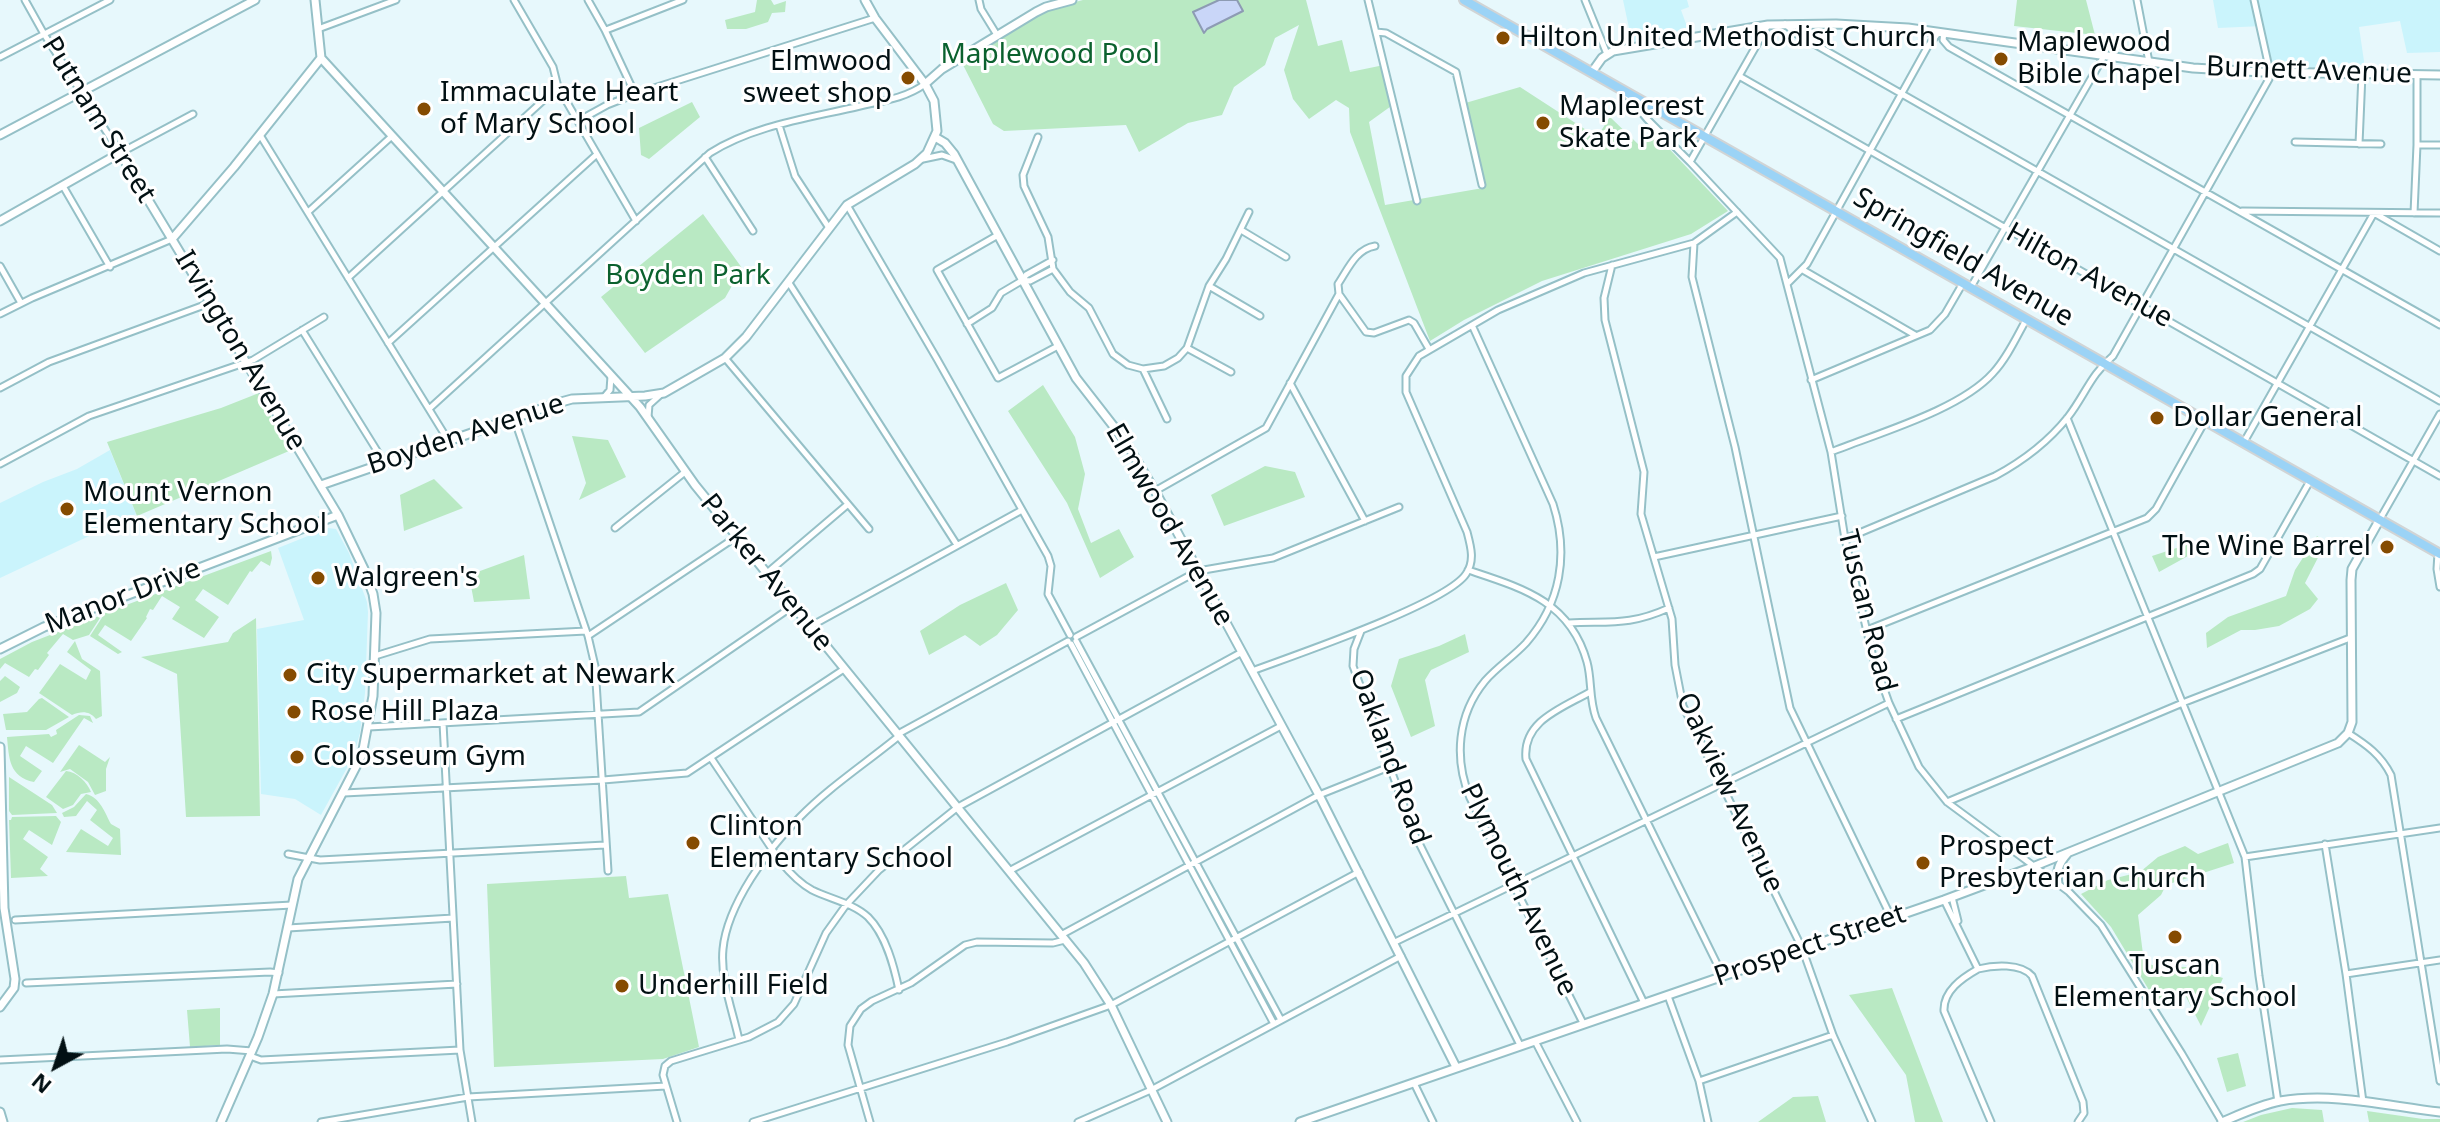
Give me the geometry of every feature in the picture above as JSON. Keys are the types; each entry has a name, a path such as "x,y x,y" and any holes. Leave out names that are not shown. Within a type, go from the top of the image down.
{"main road":[{"name":"Springfield Avenue","path":"1464,0 2439,554"}],"street":[{"name":"Putnam Street","path":"25,0 172,239"},
{"path":"0,57 110,0"},
{"path":"0,135 255,0"},
{"path":"315,0 321,58"},
{"path":"318,29 396,0"},
{"path":"514,0 553,67 558,87 636,221"},
{"path":"588,0 635,94"},
{"path":"605,30 670,2 683,0"},
{"path":"865,0 925,84 935,106 935,137"},
{"path":"979,0 997,35"},
{"path":"429,409 705,157 728,142 779,125 906,96 997,35 1046,7 1072,0"},
{"path":"1368,0 1417,201"},
{"path":"1585,0 1607,54 1592,72"},
{"path":"2137,0 2149,62"},
{"path":"1845,539 2014,466 2051,436 2067,418 2096,370 2113,356 2269,79 2254,0"},
{"path":"578,121 635,94 875,18"},
{"path":"1784,23 1795,33 2440,401"},
{"name":"Burnett Avenue","path":"1607,54 1784,23 1908,28 2193,68 2440,75"},
{"path":"1690,162 1768,25"},
{"path":"1376,32 1386,33 1456,72 1482,185"},
{"path":"1788,283 1803,270 1928,46 1941,32"},
{"path":"1941,32 1949,47 2440,325"},
{"path":"1811,380 1936,325 1967,286 2005,229 2104,56"},
{"name":"Irvington Avenue","path":"221,1122 273,994 298,879 362,755 369,727 376,613 373,594 359,557 338,515 172,239 321,58"},
{"name":"Parker Avenue","path":"321,58 630,396 736,537 1084,963 1111,1005 1167,1122"},
{"path":"2359,144 2362,74"},
{"path":"2414,213 2417,75"},
{"name":"Hilton Avenue","path":"1739,76 2440,476"},
{"path":"348,278 558,87"},
{"name":"Tuscan Road","path":"1625,92 1633,105 1775,250 1784,268 1831,452 1845,539 1874,661 1889,703 1919,767 1947,802 2087,908 2101,925 2222,1122"},
{"path":"0,221 193,114"},
{"path":"779,125 795,176 829,228"},
{"path":"260,135 448,440"},
{"path":"308,212 393,136"},
{"name":"Boyden Avenue","path":"321,485 572,399 664,393 725,358 746,337 847,205 922,159 935,137"},
{"name":"Elmwood Avenue","path":"935,137 950,148 959,162 1076,378 1125,441 1155,491 1319,795 1456,1067"},
{"path":"1038,137 1023,175 1024,186 1048,237 1053,269 1070,292 1089,308 1113,354 1128,365 1143,369 1164,366 1187,348 1209,286 1249,212"},
{"path":"2295,142 2381,144"},
{"path":"2417,145 2440,145"},
{"path":"388,343 596,155"},
{"path":"922,159 945,155 959,162"},
{"path":"705,157 753,231"},
{"path":"63,186 110,267"},
{"path":"847,205 1051,562 1048,594 1113,723 1274,1024"},
{"path":"1723,976 1596,718 1587,662 1569,623 1551,605 1513,584 1468,570 1472,554 1467,532 1405,384 1409,369 1419,356 1525,297 1584,273 1694,243 1737,212"},
{"path":"2241,212 2440,213"},
{"path":"2374,213 2440,251"},
{"path":"2243,443 2374,213"},
{"path":"1241,230 1286,257"},
{"path":"998,235 937,270 998,378 1058,346"},
{"path":"0,314 172,239"},
{"path":"1694,243 1692,277 1735,447 1790,708 1891,917"},
{"path":"1375,246 1358,254 1338,284 1339,294 1366,332 1374,333 1409,320 1414,323 1429,349"},
{"path":"967,324 992,308 1001,293 1053,260"},
{"name":"Oakview Avenue","path":"1612,265 1603,306 1644,472 1641,514 1669,608 1683,706 1802,948 1833,1035 1872,1122"},
{"path":"0,266 21,303"},
{"path":"1023,280 1030,281 1053,269"},
{"path":"1803,270 1916,336"},
{"path":"789,283 957,545"},
{"path":"1209,286 1260,316"},
{"path":"1155,491 1266,428 1339,294"},
{"path":"0,388 49,362 210,302"},
{"path":"0,464 89,416 247,362 324,317"},
{"path":"1831,452 1943,407 1974,390 2001,363 2026,320"},
{"name":"Plymouth Avenue","path":"1472,325 1558,521 1562,548 1551,605 1525,643 1478,690 1468,710 1461,731 1461,765 1466,787 1583,1023"},
{"path":"302,330 384,462"},
{"path":"1187,348 1231,372"},
{"path":"725,358 869,529"},
{"path":"1143,369 1167,419"},
{"path":"602,397 610,390 611,375"},
{"path":"1290,383 1365,521"},
{"path":"648,418 649,405 664,393"},
{"path":"2440,414 2352,569 2352,722 2348,733 2375,751 2391,775 2440,1081"},
{"path":"514,418 595,666 608,871"},
{"path":"2067,418 2245,857 2278,1102"},
{"path":"1867,630 2147,518 2156,509 2205,421"},
{"path":"615,528 685,472"},
{"path":"1896,719 2253,574 2260,569 2310,481"},
{"path":"766,574 847,505"},
{"path":"739,1040 723,965 725,935 738,902 772,850 799,818 899,735 1198,571 1273,558 1399,507"},
{"path":"810,627 1022,510"},
{"name":"Manor Drive","path":"0,649 44,627 338,515"},
{"path":"1654,557 1842,516"},
{"path":"375,656 430,639 587,634 736,537"},
{"path":"2439,554 2437,569 2440,587"},
{"name":"Oakland Road","path":"1468,570 1449,590 1361,630 1354,649 1353,666 1414,833 1520,1045"},
{"path":"369,727 639,712 793,606"},
{"path":"1569,623 1618,624 1669,608"},
{"path":"1252,671 1361,630"},
{"path":"1947,802 2182,703 2350,638"},
{"path":"1072,640 1120,719 1281,1020"},
{"path":"677,1122 663,1075 665,1066 671,1061 768,1028 786,1015 826,933 846,905 879,870 958,807 1242,652"},
{"path":"344,793 687,773 844,669"},
{"path":"1590,692 1539,722 1526,744 1525,753 1529,769 1644,1003"},
{"path":"1395,942 1889,703"},
{"path":"443,723 460,1050 472,1122"},
{"path":"1009,871 1281,726"},
{"name":"Prospect Street","path":"1301,1122 2035,866 2334,745 2348,733"},
{"path":"0,747 6,928 15,979 14,988 0,1007"},
{"path":"711,757 780,861 802,883 869,919 880,932 899,990"},
{"path":"870,1122 848,1050 850,1026 857,1013 868,1003 899,990 965,945 977,942 1053,943 1319,795 1389,767"},
{"path":"2245,857 2440,828"},
{"path":"2325,844 2363,1103"},
{"path":"288,854 309,859 605,845"},
{"path":"2058,884 2057,870 2068,852"},
{"path":"753,1122 1007,1042 1111,1005 1359,872"},
{"path":"1948,898 1978,969"},
{"path":"15,920 292,905"},
{"path":"288,928 453,918"},
{"path":"1078,1122 1151,1090 1401,956"},
{"path":"2346,974 2440,960"},
{"path":"1991,1122 1944,1011 1944,1004 1947,993 1967,976 1978,969 1993,966 2023,968 2032,976 2083,1102 2084,1113 2078,1122"},
{"path":"26,983 279,973"},
{"path":"273,994 457,984"},
{"path":"1668,996 1699,1081 1708,1122"},
{"path":"1699,1081 1833,1035"},
{"path":"1535,1040 1577,1122"},
{"path":"0,1060 227,1049 251,1054 256,1060 460,1050"},
{"path":"1414,1083 1433,1122"},
{"path":"321,1122 355,1119 468,1097 666,1086"},
{"path":"2222,1122 2278,1102 2323,1098 2440,1112"},
{"path":"0,1112 3,1122"}],"shaded area":[{"path":"1219,0 1237,0 1243,11 1204,33 1193,12"},
{"path":"1623,0 1687,0 1689,7 1681,10 1689,32 1632,42"},
{"path":"2213,0 2440,0 2440,52 2407,53 2400,21 2359,27 2365,68 2280,67 2271,62 2263,26 2218,28"},
{"name":"Mount Vernon Elementary School","path":"110,450 136,514 0,578 0,503 77,469"},
{"path":"328,528 336,529 349,553 368,612 360,733 353,757 321,815 295,799 261,794 257,629 304,620 278,548"}],"green space":[{"path":"757,0 771,0 774,5 786,1 785,12 772,13 768,22 746,29 727,29 725,20 755,12"},
{"name":"Maplewood Pool","path":"1083,0 1306,0 1318,46 1342,40 1350,72 1384,65 1394,104 1369,122 1385,205 1483,188 1462,104 1520,87 1597,137 1610,117 1638,144 1658,137 1728,211 1691,234 1542,281 1464,320 1430,341 1350,132 1349,108 1336,100 1309,119 1293,99 1284,70 1299,25 1275,38 1265,65 1234,87 1222,115 1188,123 1139,152 1126,125 1004,131 993,124 959,57 1032,13"},
{"path":"2017,0 2086,0 2095,35 2014,26"},
{"path":"692,102 700,117 649,159 641,155 639,128"},
{"name":"Boyden Park","path":"703,214 742,268 725,298 645,353 601,297"},
{"path":"1043,385 1075,437 1085,474 1078,509 1091,543 1119,529 1134,557 1100,578 1067,503 1008,411"},
{"path":"259,393 289,451 137,516 107,442 221,408"},
{"path":"572,436 608,440 626,477 579,500 586,483"},
{"path":"1265,466 1295,472 1305,497 1224,526 1211,495"},
{"path":"434,479 463,508 404,531 400,495"},
{"path":"2317,536 2326,542 2305,583 2318,599 2310,609 2279,626 2241,630 2207,648 2206,633 2228,617 2286,596 2295,570"},
{"path":"2201,540 2197,551 2159,572 2152,556"},
{"path":"271,551 270,566 261,561 250,571 228,605 203,589 195,600 219,617 204,638 172,619 180,607 162,596 153,610 150,609 131,641 105,625 98,635 122,652 118,654 90,636 105,613"},
{"path":"524,555 530,599 474,602 469,575"},
{"path":"1006,583 1018,610 997,635 980,646 965,635 929,655 920,631 960,605"},
{"path":"99,616 89,635 73,640 63,634 38,670 35,669 29,677 5,663 0,669 0,659 32,642"},
{"path":"256,618 260,816 186,817 177,674 141,657 228,642 233,633"},
{"path":"1465,634 1469,652 1431,670 1425,680 1435,726 1411,737 1391,686 1399,659"},
{"path":"75,641 82,659 100,671 102,716 96,719 85,712 72,715 39,693 60,664 86,680 91,670 67,652"},
{"path":"5,676 20,687 17,693 0,702 0,681"},
{"path":"42,698 69,717 46,730 6,730 3,714 27,712"},
{"path":"79,715 90,716 93,723 84,718 53,763 26,746 20,756 42,771 34,782 15,771 7,737 49,734 51,737 57,734 56,730"},
{"path":"79,745 105,762 110,757 106,769 106,791 95,795 88,782 70,769 60,772"},
{"path":"66,771 81,778 91,792 81,794 73,805 63,809 46,797"},
{"path":"9,777 52,805 57,813 12,815 9,811"},
{"path":"86,794 98,802 111,824 120,829 121,855 66,852 81,829 108,846 113,838 90,820 97,810 87,801 76,816 64,817 62,813 74,807"},
{"path":"56,816 61,822 52,845 29,830 23,839 48,857 40,869 48,876 11,878 9,820 12,817"},
{"path":"2228,843 2234,863 2166,885 2161,895 2138,915 2144,962 2155,966 2186,967 2223,978 2201,1026 2183,991 2155,1000 2111,927 2081,894 2108,880 2140,872 2158,857 2185,846 2198,854"},
{"path":"626,876 629,898 668,894 699,1047 663,1059 494,1067 487,884"},
{"path":"1892,988 1943,1122 1915,1122 1906,1075 1849,995"},
{"path":"220,1008 220,1045 190,1047 187,1010"},
{"path":"2238,1053 2246,1086 2227,1092 2217,1058"},
{"path":"1818,1096 1826,1122 1758,1122 1793,1097"},
{"path":"2292,1108 2322,1110 2324,1122 2243,1122 2261,1115"},
{"path":"2367,1111 2440,1119 2440,1122 2369,1122"}],"place":[{"name":"Hilton United Methodist Church","path":"1503,38"},
{"name":"Maplewood Bible Chapel","path":"2001,59"},
{"name":"Elmwood sweet shop","path":"908,78"},
{"name":"Immaculate Heart of Mary School","path":"424,109"},
{"name":"Maplecrest Skate Park","path":"1543,123"},
{"name":"Dollar General","path":"2157,418"},
{"name":"Mount Vernon Elementary School","path":"67,509"},
{"name":"The Wine Barrel","path":"2387,547"},
{"name":"Walgreen's","path":"318,578"},
{"name":"City Supermarket at Newark","path":"290,675"},
{"name":"Rose Hill Plaza","path":"294,712"},
{"name":"Colosseum Gym","path":"297,757"},
{"name":"Clinton Elementary School","path":"693,843"},
{"name":"Prospect Presbyterian Church","path":"1923,863"},
{"name":"Tuscan Elementary School","path":"2175,937"},
{"name":"Underhill Field","path":"622,986"}]}
